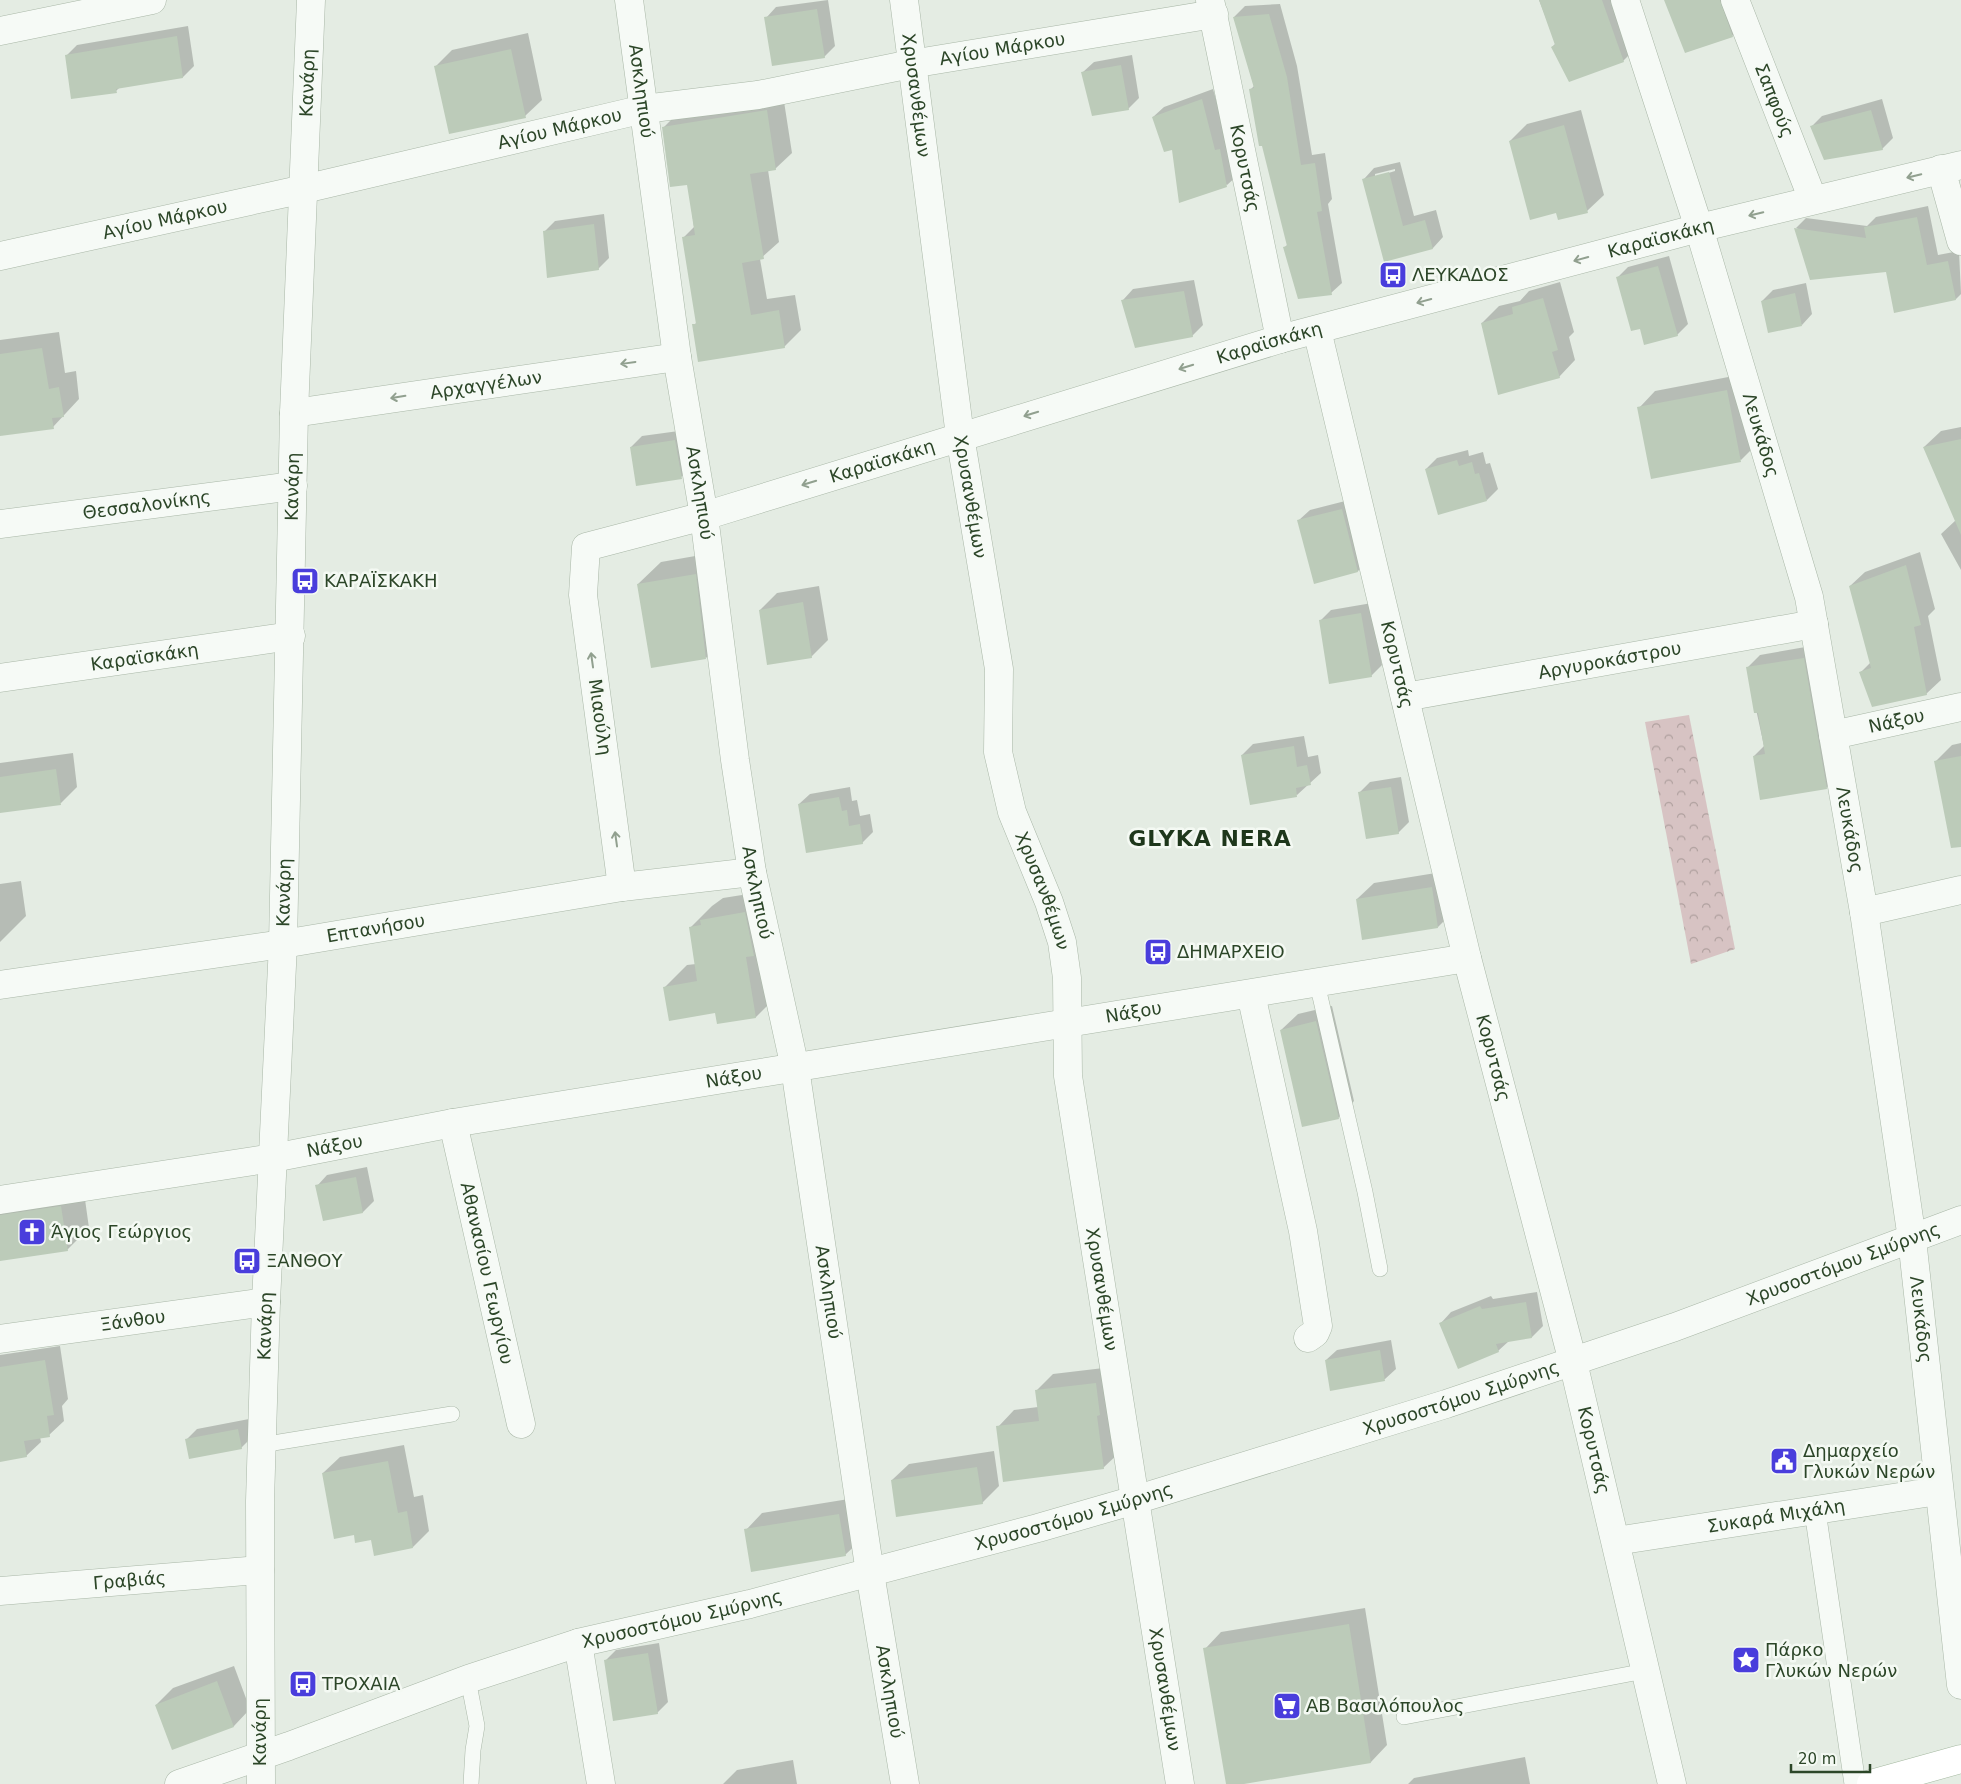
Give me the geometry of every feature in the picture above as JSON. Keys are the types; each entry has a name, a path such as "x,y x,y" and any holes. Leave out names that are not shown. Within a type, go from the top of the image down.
{"main road":[{"path":"1871,1784 1961,1759"}],"street":[{"path":"0,31 152,0"},
{"name":"Κανάρη","path":"261,1784 261,1444 283,944 291,636 294,413 311,0"},
{"name":"Ασκληπιού","path":"630,0 676,357 704,516 735,760 752,872 795,1068 870,1574 906,1784"},
{"name":"Χρυσανθέμων","path":"904,0 960,436 999,669 997,732 1002,771 1020,834 1057,922 1067,978 1068,1076 1180,1784"},
{"name":"Λευκάδος","path":"1625,0 1699,228 1809,597 1864,912 1912,1239 1938,1491 1961,1685"},
{"name":"Σαπφούς","path":"1735,0 1812,200"},
{"name":"Αγίου Μάρκου","path":"0,256 304,189 644,109 758,94 1212,7"},
{"name":"Κορυτσάς","path":"1212,7 1280,339"},
{"path":"1951,167 1961,241"},
{"name":"Καραϊσκάκη","path":"586,547 704,516 1280,339 1699,228 1951,167"},
{"name":"Κορυτσάς","path":"1317,330 1466,958 1573,1362 1672,1784"},
{"name":"Αρχαγγέλων","path":"294,413 676,357"},
{"name":"Θεσσαλονίκης","path":"0,524 293,486"},
{"name":"Μιαούλη","path":"586,547 583,594 622,887"},
{"name":"Αργυροκάστρου","path":"1405,697 1814,624"},
{"name":"Καραϊσκάκη","path":"0,678 291,636"},
{"name":"Νάξου","path":"1833,735 1961,707"},
{"name":"Επτανήσου","path":"0,984 283,944 622,887 752,872"},
{"path":"1864,912 1961,890"},
{"name":"Νάξου","path":"0,1200 273,1158 453,1123 1466,958"},
{"path":"1251,994 1303,1231 1318,1326 1315,1333 1308,1338"},
{"name":"Αθανασίου Γεωργίου","path":"453,1123 521,1424"},
{"name":"Χρυσοστόμου Σμύρνης","path":"179,1784 468,1679 578,1642 750,1604 870,1574 1135,1500 1573,1362 1675,1327 1961,1220"},
{"name":"Ξάνθου","path":"0,1339 266,1302"},
{"name":"Συκαρά Μιχάλη","path":"1616,1541 1938,1491"},
{"path":"1815,1511 1856,1784"},
{"name":"Γραβιάς","path":"0,1591 260,1570"},
{"path":"578,1642 601,1784"}],"lane":[{"path":"1317,983 1365,1192 1380,1270"},
{"path":"261,1444 452,1414"},
{"path":"1404,1717 1646,1671"},
{"path":"468,1679 477,1726 472,1750 471,1784"}],"green space":[{"path":"1689,715 1735,949 1691,964 1645,722"}],"building":[{"path":"1539,0 1602,0 1624,62 1569,82 1551,47 1555,45"},
{"path":"1664,0 1720,0 1733,37 1685,53"},
{"path":"817,9 825,58 772,66 764,17"},
{"path":"1269,14 1287,77 1301,165 1315,163 1322,211 1317,212 1332,295 1298,299 1283,247 1287,246 1262,146 1259,146 1249,89 1254,88 1233,17"},
{"path":"177,36 183,78 116,89 117,93 71,99 65,55"},
{"path":"511,49 526,118 449,134 434,66"},
{"path":"1121,65 1129,110 1092,116 1081,72"},
{"path":"1202,99 1215,150 1220,149 1227,187 1179,203 1172,150 1164,152 1152,117"},
{"path":"767,110 776,170 750,174 764,259 742,263 751,315 779,310 785,348 698,362 692,324 696,324 682,237 695,235 687,185 670,187 662,127"},
{"path":"1871,110 1883,150 1824,160 1810,126"},
{"path":"1564,125 1588,213 1558,220 1556,213 1530,220 1509,141"},
{"path":"1389,172 1403,226 1425,220 1433,249 1384,262 1362,179"},
{"path":"1917,217 1927,265 1948,261 1956,300 1894,313 1886,272 1810,280 1794,228 1866,238 1864,227"},
{"path":"594,224 599,270 547,278 543,231"},
{"path":"1658,266 1678,336 1644,345 1640,329 1631,331 1616,277"},
{"path":"1184,291 1193,337 1135,348 1121,300"},
{"path":"1795,293 1802,326 1768,333 1761,301"},
{"path":"1543,298 1558,350 1552,352 1560,378 1498,395 1481,323 1513,314 1512,307"},
{"path":"42,348 49,389 59,387 64,417 52,418 54,429 0,436 0,354"},
{"path":"1727,390 1741,462 1651,479 1637,407"},
{"path":"1961,439 1961,535 1923,447"},
{"path":"675,440 682,479 636,486 630,447"},
{"path":"1457,460 1459,466 1472,462 1475,474 1479,473 1487,501 1438,515 1425,469"},
{"path":"1342,509 1358,572 1314,584 1297,520"},
{"path":"1906,565 1921,625 1914,627 1927,695 1872,707 1859,672 1871,668 1849,586"},
{"path":"696,574 706,659 651,668 637,584"},
{"path":"803,602 812,658 767,665 759,610"},
{"path":"1361,613 1372,677 1329,684 1319,620"},
{"path":"1804,658 1827,789 1760,800 1753,756 1765,754 1758,713 1754,713 1746,667"},
{"path":"1294,746 1297,767 1307,765 1311,785 1296,788 1297,797 1250,805 1241,755"},
{"path":"1961,756 1961,847 1951,848 1934,761"},
{"path":"56,769 61,805 0,813 0,777"},
{"path":"1391,787 1399,834 1366,839 1358,792"},
{"path":"839,797 842,811 847,810 849,826 860,824 863,844 806,853 798,804"},
{"path":"1432,887 1438,928 1362,940 1356,899"},
{"path":"745,912 754,956 746,957 756,1018 717,1024 715,1013 669,1021 663,987 697,981 689,927 701,925 700,920"},
{"path":"1316,1021 1339,1119 1302,1127 1280,1030"},
{"path":"356,1177 363,1213 323,1221 315,1185"},
{"name":"Άγιος Γεώργιος","path":"61,1206 68,1251 0,1261 0,1215"},
{"path":"1526,1302 1532,1338 1496,1344 1499,1352 1458,1369 1439,1323 1480,1306 1482,1309"},
{"path":"1380,1350 1385,1381 1330,1391 1325,1360"},
{"path":"45,1360 54,1415 47,1416 50,1437 24,1441 27,1457 0,1462 0,1367"},
{"path":"1096,1383 1100,1415 1097,1416 1104,1469 1003,1482 996,1426 1039,1421 1035,1390"},
{"path":"238,1429 242,1449 189,1459 185,1439"},
{"path":"388,1461 398,1513 407,1511 413,1548 374,1556 371,1540 355,1543 354,1535 334,1539 322,1473"},
{"path":"977,1467 983,1504 896,1517 891,1480"},
{"path":"839,1514 846,1556 751,1572 744,1529"},
{"name":"ΑΒ Βασιλόπουλος","path":"1349,1624 1371,1763 1244,1784 1226,1784 1203,1648"},
{"path":"648,1653 658,1714 613,1721 604,1660"},
{"path":"217,1681 234,1727 172,1750 155,1705"}],"place":[{"name":"ΛΕΥΚΑΔΟΣ","path":"1393,275"},
{"name":"ΚΑΡΑΪΣΚΑΚΗ","path":"305,581"},
{"name":"ΔΗΜΑΡΧΕΙΟ","path":"1158,952"},
{"name":"Άγιος Γεώργιος","path":"32,1232"},
{"name":"ΞΑΝΘΟΥ","path":"247,1261"},
{"name":"Δημαρχείο Γλυκών Νερών","path":"1784,1461"},
{"name":"Πάρκο Γλυκών Νερών","path":"1746,1660"},
{"name":"ΤΡΟΧΑΙΑ","path":"303,1684"},
{"name":"ΑΒ Βασιλόπουλος","path":"1287,1706"}],"district":[{"name":"GLYKA NERA","path":"1210,838"}]}
